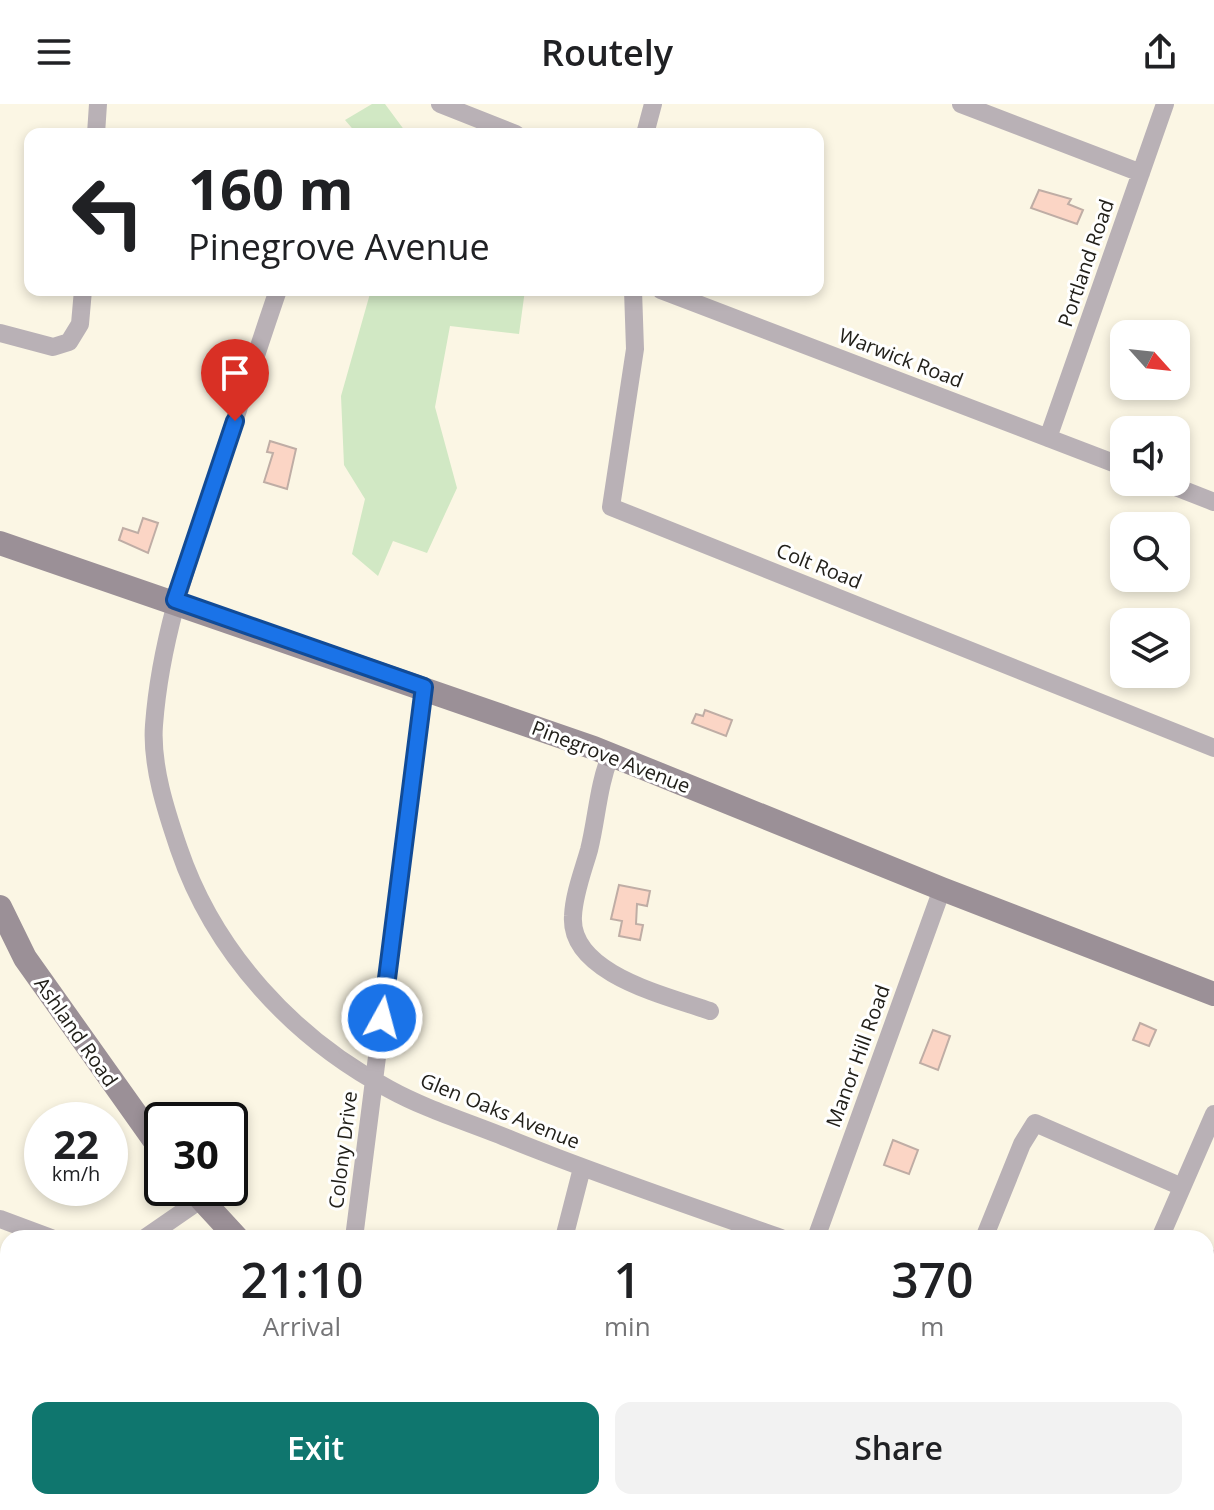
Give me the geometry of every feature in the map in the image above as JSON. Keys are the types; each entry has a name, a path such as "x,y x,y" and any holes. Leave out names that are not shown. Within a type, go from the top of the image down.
{"street":[{"path":"96,128 98,104"},
{"path":"440,104 501,128"},
{"path":"647,128 653,104"},
{"path":"961,104 1141,173"},
{"name":"Portland Road","path":"1048,438 1165,104"},
{"path":"0,333 53,347 69,342 80,324 82,296"},
{"name":"Glen Oaks Avenue","path":"276,296 175,600 153,730 162,791 184,864 204,906 255,983 322,1047 374,1081 582,1168 758,1230"},
{"name":"Colt Road","path":"633,296 635,349 611,507 1214,748"},
{"name":"Warwick Road","path":"677,296 1110,462"},
{"path":"1190,493 1214,502"},
{"name":"Pinegrove Avenue","path":"0,543 175,600 611,754 942,889 1214,994"},
{"name":"Colony Drive","path":"355,1230 424,687"},
{"path":"611,754 603,775 594,828 572,915 579,945 593,961 621,978 710,1011"},
{"name":"Manor Hill Road","path":"819,1230 942,889"},
{"name":"Ashland Road","path":"0,907 25,958 144,1126"},
{"path":"1163,1230 1214,1114"},
{"path":"987,1230 1022,1144 1035,1123 1182,1187"},
{"path":"566,1230 582,1168"},
{"path":"154,1230 182,1206"},
{"path":"207,1206 230,1230"},
{"path":"0,1219 30,1230"}],"green space":[{"path":"372,104 385,104 403,128 352,128 345,120"},
{"path":"369,296 524,296 519,334 450,326 435,407 457,488 427,553 393,541 378,576 352,554 365,499 344,465 341,396"}],"building":[{"path":"1039,190 1071,199 1068,204 1083,210 1077,224 1031,208"},
{"path":"270,441 296,449 287,489 264,482 273,453 267,452"},
{"path":"143,518 158,523 148,553 119,540 123,528 138,533"},
{"path":"705,710 732,720 726,736 692,723 696,714 703,716"},
{"path":"619,885 650,891 647,906 637,904 636,924 643,925 640,940 619,936 622,921 611,919"},
{"path":"1140,1023 1156,1030 1149,1046 1133,1040"},
{"path":"933,1030 950,1036 938,1070 920,1063"},
{"path":"893,1140 918,1150 909,1174 884,1165"}],"route":[{"path":"235,421 175,600 424,687 382,1018"}]}
